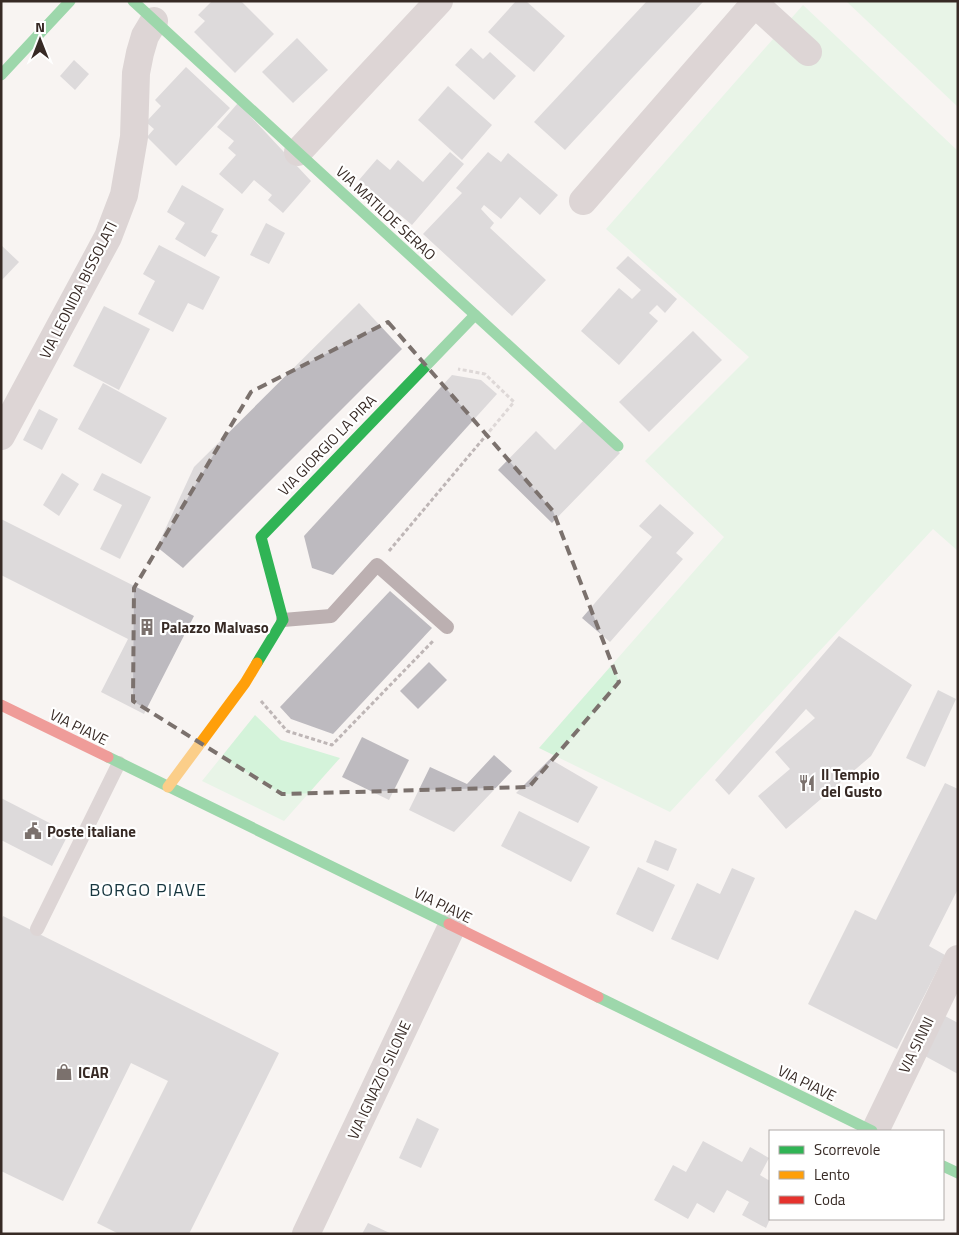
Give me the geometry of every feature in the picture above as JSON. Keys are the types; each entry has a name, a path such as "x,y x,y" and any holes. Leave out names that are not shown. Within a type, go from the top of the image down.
{"street":[{"path":"1,75 70,1"},
{"name":"VIA MATILDE SERAO","path":"133,1 618,446"},
{"path":"298,152 439,1"},
{"path":"583,200 753,2 808,52"},
{"name":"VIA LEONIDA BISSOLATI","path":"1,436 111,228 124,194 129,170 140,53 145,36 154,20"},
{"name":"VIA GIORGIO LA PIRA","path":"283,620 261,537 475,315"},
{"path":"168,786 245,683 283,620"},
{"name":"VIA PIAVE","path":"1,705 872,1130"},
{"name":"VIA IGNAZIO SILONE","path":"306,1234 452,926"},
{"name":"VIA SINNI","path":"874,1130 958,959"},
{"path":"944,1166 958,1173"}],"lane":[{"path":"283,620 331,616 378,565 447,627"},
{"path":"37,929 119,763"}],"path":[{"path":"378,565 514,402 485,374 428,363"},
{"path":"245,683 287,731 332,745 447,627"}],"highlighted area":[{"path":"388,322 553,511 619,682 529,787 282,794 133,701 134,588 251,392"}],"green space":[{"path":"846,1 958,1 958,107"},
{"path":"803,5 958,151 958,551 933,529 670,812 539,748 724,537 645,461 749,357 606,229"},
{"path":"255,715 281,740 340,758 284,821 202,781"}],"building":[{"path":"212,1 241,1 274,34 235,73 194,32 205,21 198,15"},
{"path":"516,1 526,1 565,36 534,72 488,32"},
{"path":"647,1 703,2 565,150 534,122"},
{"path":"297,38 328,70 293,103 262,72"},
{"path":"471,48 483,59 490,52 516,76 494,100 455,65"},
{"path":"74,60 89,74 75,90 60,76"},
{"path":"186,67 230,108 176,166 147,137 154,129 146,122 161,106 155,100"},
{"path":"448,86 492,125 462,160 418,120"},
{"path":"238,103 311,181 283,213 268,200 272,195 254,180 242,194 219,174 236,155 228,148 234,141 217,127"},
{"path":"450,152 464,164 412,225 359,180 377,159 390,170 398,160 423,182"},
{"path":"488,152 501,162 508,153 558,195 540,215 520,197 501,219 484,205 481,209 494,223 490,228 546,280 512,316 423,234 462,193 456,188"},
{"path":"182,185 224,209 211,232 218,235 205,257 175,239 185,223 167,212"},
{"path":"266,223 285,233 269,264 250,255"},
{"path":"1,245 19,262 1,281"},
{"path":"159,245 220,277 203,310 188,303 173,332 138,314 155,281 143,274"},
{"path":"628,256 677,299 665,313 657,305 649,313 658,321 619,365 581,331 619,288 632,299 641,290 616,268"},
{"path":"359,303 402,349 183,568 157,547 194,467"},
{"path":"104,306 150,329 119,390 73,366"},
{"path":"693,331 722,360 649,432 619,402"},
{"path":"452,375 481,380 497,394 333,575 312,568 304,536"},
{"path":"103,383 167,418 141,464 78,429"},
{"path":"39,409 58,419 42,450 23,440"},
{"path":"585,419 620,453 552,523 498,470 536,431 555,450"},
{"path":"62,473 79,484 59,516 43,505"},
{"path":"102,473 151,497 120,559 100,549 122,505 93,490"},
{"path":"660,504 694,533 676,553 683,559 610,642 582,618 652,537 639,526"},
{"name":"Palazzo Malvaso","path":"1,519 194,616 144,714 101,692 128,639 1,575"},
{"path":"390,591 432,628 333,734 291,719 280,707"},
{"path":"839,636 912,685 871,756 786,829 758,796 790,769 775,752 815,718 806,709 729,795 715,780"},
{"path":"429,662 447,680 418,709 400,691"},
{"path":"938,690 956,699 925,767 906,758"},
{"path":"362,737 409,760 389,800 342,777"},
{"path":"494,755 512,771 454,832 409,810 430,767 467,784"},
{"path":"550,759 598,787 578,823 516,793"},
{"path":"945,783 958,789 958,889 929,946 945,955 897,1049 808,1004 855,910 876,920"},
{"name":"Poste italiane","path":"1,798 69,833 52,866 1,840"},
{"path":"519,811 590,847 571,882 501,846"},
{"path":"655,840 677,849 668,871 646,862"},
{"path":"638,867 675,885 653,932 616,914"},
{"path":"732,868 755,878 718,960 671,939 697,883 720,894"},
{"name":"ICAR","path":"3,916 279,1053 189,1234 119,1234 97,1223 168,1081 131,1063 63,1201 1,1171 1,920"},
{"path":"945,1016 958,1023 958,1074 923,1055"},
{"path":"417,1118 439,1129 421,1168 399,1158"},
{"path":"703,1141 742,1162 750,1147 769,1158 760,1175 769,1180 770,1220 766,1228 742,1215 749,1202 727,1190 714,1213 697,1203 688,1219 654,1200 673,1165 686,1172"},
{"path":"368,1223 392,1234 362,1234"}],"traffic: fast":[{"path":"1,75 70,1"},
{"path":"133,1 618,446"},
{"path":"257,663 283,620 261,537 475,315"},
{"path":"108,757 449,924"},
{"path":"598,997 870,1130"},
{"path":"944,1166 958,1173"}],"traffic: slow":[{"path":"168,787 245,683 257,663"}],"traffic: jam":[{"path":"1,705 108,757"},
{"path":"449,924 598,997"}],"place":[{"name":"Palazzo Malvaso","path":"147,627"},
{"name":"Il Tempio del Gusto","path":"807,783"},
{"name":"Poste italiane","path":"33,831"},
{"name":"ICAR","path":"64,1072"}],"district":[{"name":"BORGO PIAVE","path":"148,889"}]}
